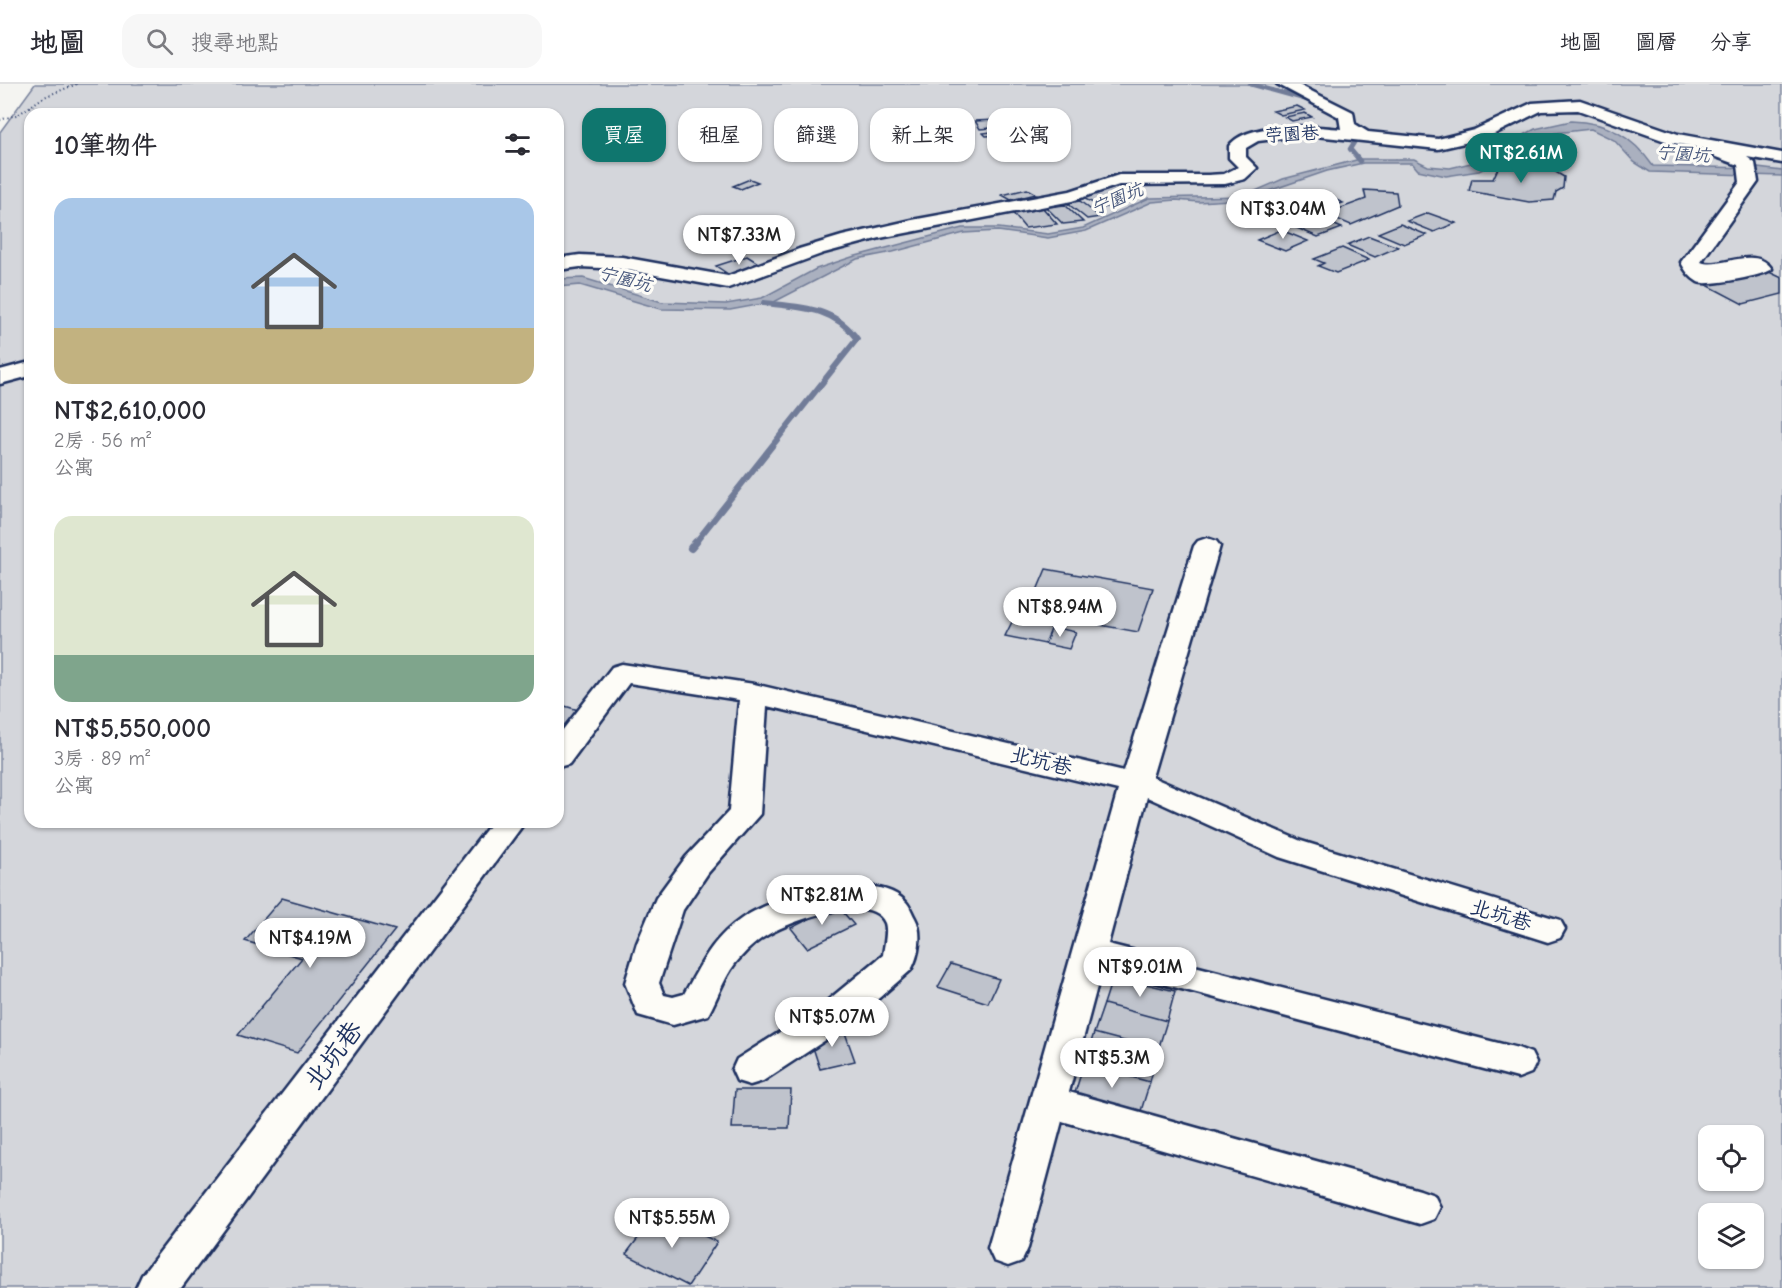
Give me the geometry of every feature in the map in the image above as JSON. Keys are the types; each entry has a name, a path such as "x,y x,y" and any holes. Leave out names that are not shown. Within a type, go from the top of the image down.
{"street":[{"path":"1285,84 1347,115 1347,126 1362,135"},
{"name":"苧園巷","path":"564,263 581,259 612,259 728,282 745,278 816,249 895,230 1075,195 1120,180 1216,179 1235,176 1245,173 1248,168 1238,158 1237,146 1254,136 1306,130 1362,135 1414,144 1438,144 1480,134 1538,106 1580,105 1674,138 1782,158"},
{"path":"1674,138 1687,145 1736,156 1746,163 1749,182 1691,262 1695,271 1746,263 1762,269 1704,278"},
{"path":"0,377 24,371"},
{"path":"1008,1248 1135,783 1207,546"},
{"name":"北坑巷","path":"564,749 622,673 754,693 1153,788 1290,849 1548,929"},
{"path":"750,1070 834,1016 875,984 899,961 903,941 903,926 894,910 881,902 861,897 826,900 794,909 754,926 726,950 696,1005 673,1011 650,1005 642,984 654,942 668,907 698,865 744,814 754,693"},
{"name":"北坑巷","path":"157,1288 504,828"},
{"path":"1089,952 1518,1063"},
{"path":"1048,1102 1420,1207"}],"path":[{"path":"28,108 44,97 77,84"},
{"path":"0,120 24,111"}],"shaded area":[{"path":"35,84 1782,84 1782,1288 0,1288 0,132"}],"water":[{"path":"1571,121 1596,124 1627,139 1645,155 1653,166 1758,168 1782,171 1782,176 1650,172 1634,162 1614,140 1591,129 1555,133 1479,171 1446,176 1418,170 1412,163 1363,163 1327,171 1245,199 1152,202 1086,231 1048,238 998,231 964,233 857,259 774,302 730,310 661,309 580,285 564,286 564,279 583,278 662,302 726,304 762,298 816,269 852,257 962,228 999,228 1048,234 1083,228 1149,198 1244,196 1283,179 1360,159 1414,159 1428,166 1450,168 1475,162 1535,129"}],"building":[{"path":"1297,106 1305,110 1281,115 1273,111"},
{"path":"1305,113 1312,117 1292,121 1285,117"},
{"path":"987,120 987,128 980,129 975,121"},
{"path":"1527,165 1549,168 1564,177 1563,188 1556,192 1554,200 1529,202 1469,191 1472,179 1493,179 1499,166"},
{"path":"750,179 758,182 741,189 733,186"},
{"path":"1118,187 1138,197 1103,208 1083,198"},
{"path":"1027,189 1036,194 1011,200 1002,195"},
{"path":"1364,190 1396,192 1398,205 1351,225 1325,214 1366,199"},
{"path":"1317,192 1343,203 1319,211 1293,200"},
{"path":"1080,201 1100,217 1087,219 1067,203"},
{"path":"1284,203 1311,214 1286,224 1259,212"},
{"path":"1065,205 1083,222 1063,224 1046,207"},
{"path":"1042,207 1057,224 1025,228 1011,211"},
{"path":"1428,213 1456,223 1434,232 1407,221"},
{"path":"1315,217 1342,228 1318,237 1292,226"},
{"path":"1400,224 1427,235 1404,244 1378,233"},
{"path":"1281,230 1308,241 1285,251 1257,240"},
{"path":"1369,236 1398,247 1375,257 1347,245"},
{"path":"1342,248 1369,260 1336,273 1318,266 1324,263 1314,259"},
{"path":"747,256 763,266 731,276 716,266"},
{"path":"1767,271 1782,278 1782,294 1743,304 1707,285"},
{"path":"1046,569 1153,588 1138,632 1028,612"},
{"path":"1013,620 1052,627 1045,644 1005,636"},
{"path":"1052,627 1076,632 1069,649 1045,644"},
{"path":"564,706 585,712 564,735"},
{"path":"282,898 395,930 297,1053 238,1035 302,958 245,941"},
{"path":"837,905 854,925 807,948 791,928"},
{"path":"951,964 999,979 988,1003 938,987"},
{"path":"1113,976 1175,991 1167,1021 1104,1004"},
{"path":"1104,1004 1167,1021 1158,1050 1094,1033"},
{"path":"843,1027 855,1061 820,1069 809,1035"},
{"path":"1094,1033 1158,1050 1150,1082 1084,1064"},
{"path":"1084,1064 1150,1082 1140,1114 1074,1096"},
{"path":"735,1090 791,1090 789,1128 732,1128"},
{"path":"657,1213 717,1242 688,1286 626,1254"}],"waterway":[{"path":"1250,84 1315,102"},
{"path":"1355,132 1355,141 1350,149 1360,161"},
{"path":"695,543 857,339 838,320 816,310 764,303"},
{"path":"691,548 696,542"}],"water label":[{"name":"宁園坑","path":"1683,154"},
{"name":"宁園坑","path":"1117,199"},
{"name":"宁園坑","path":"625,279"}]}
